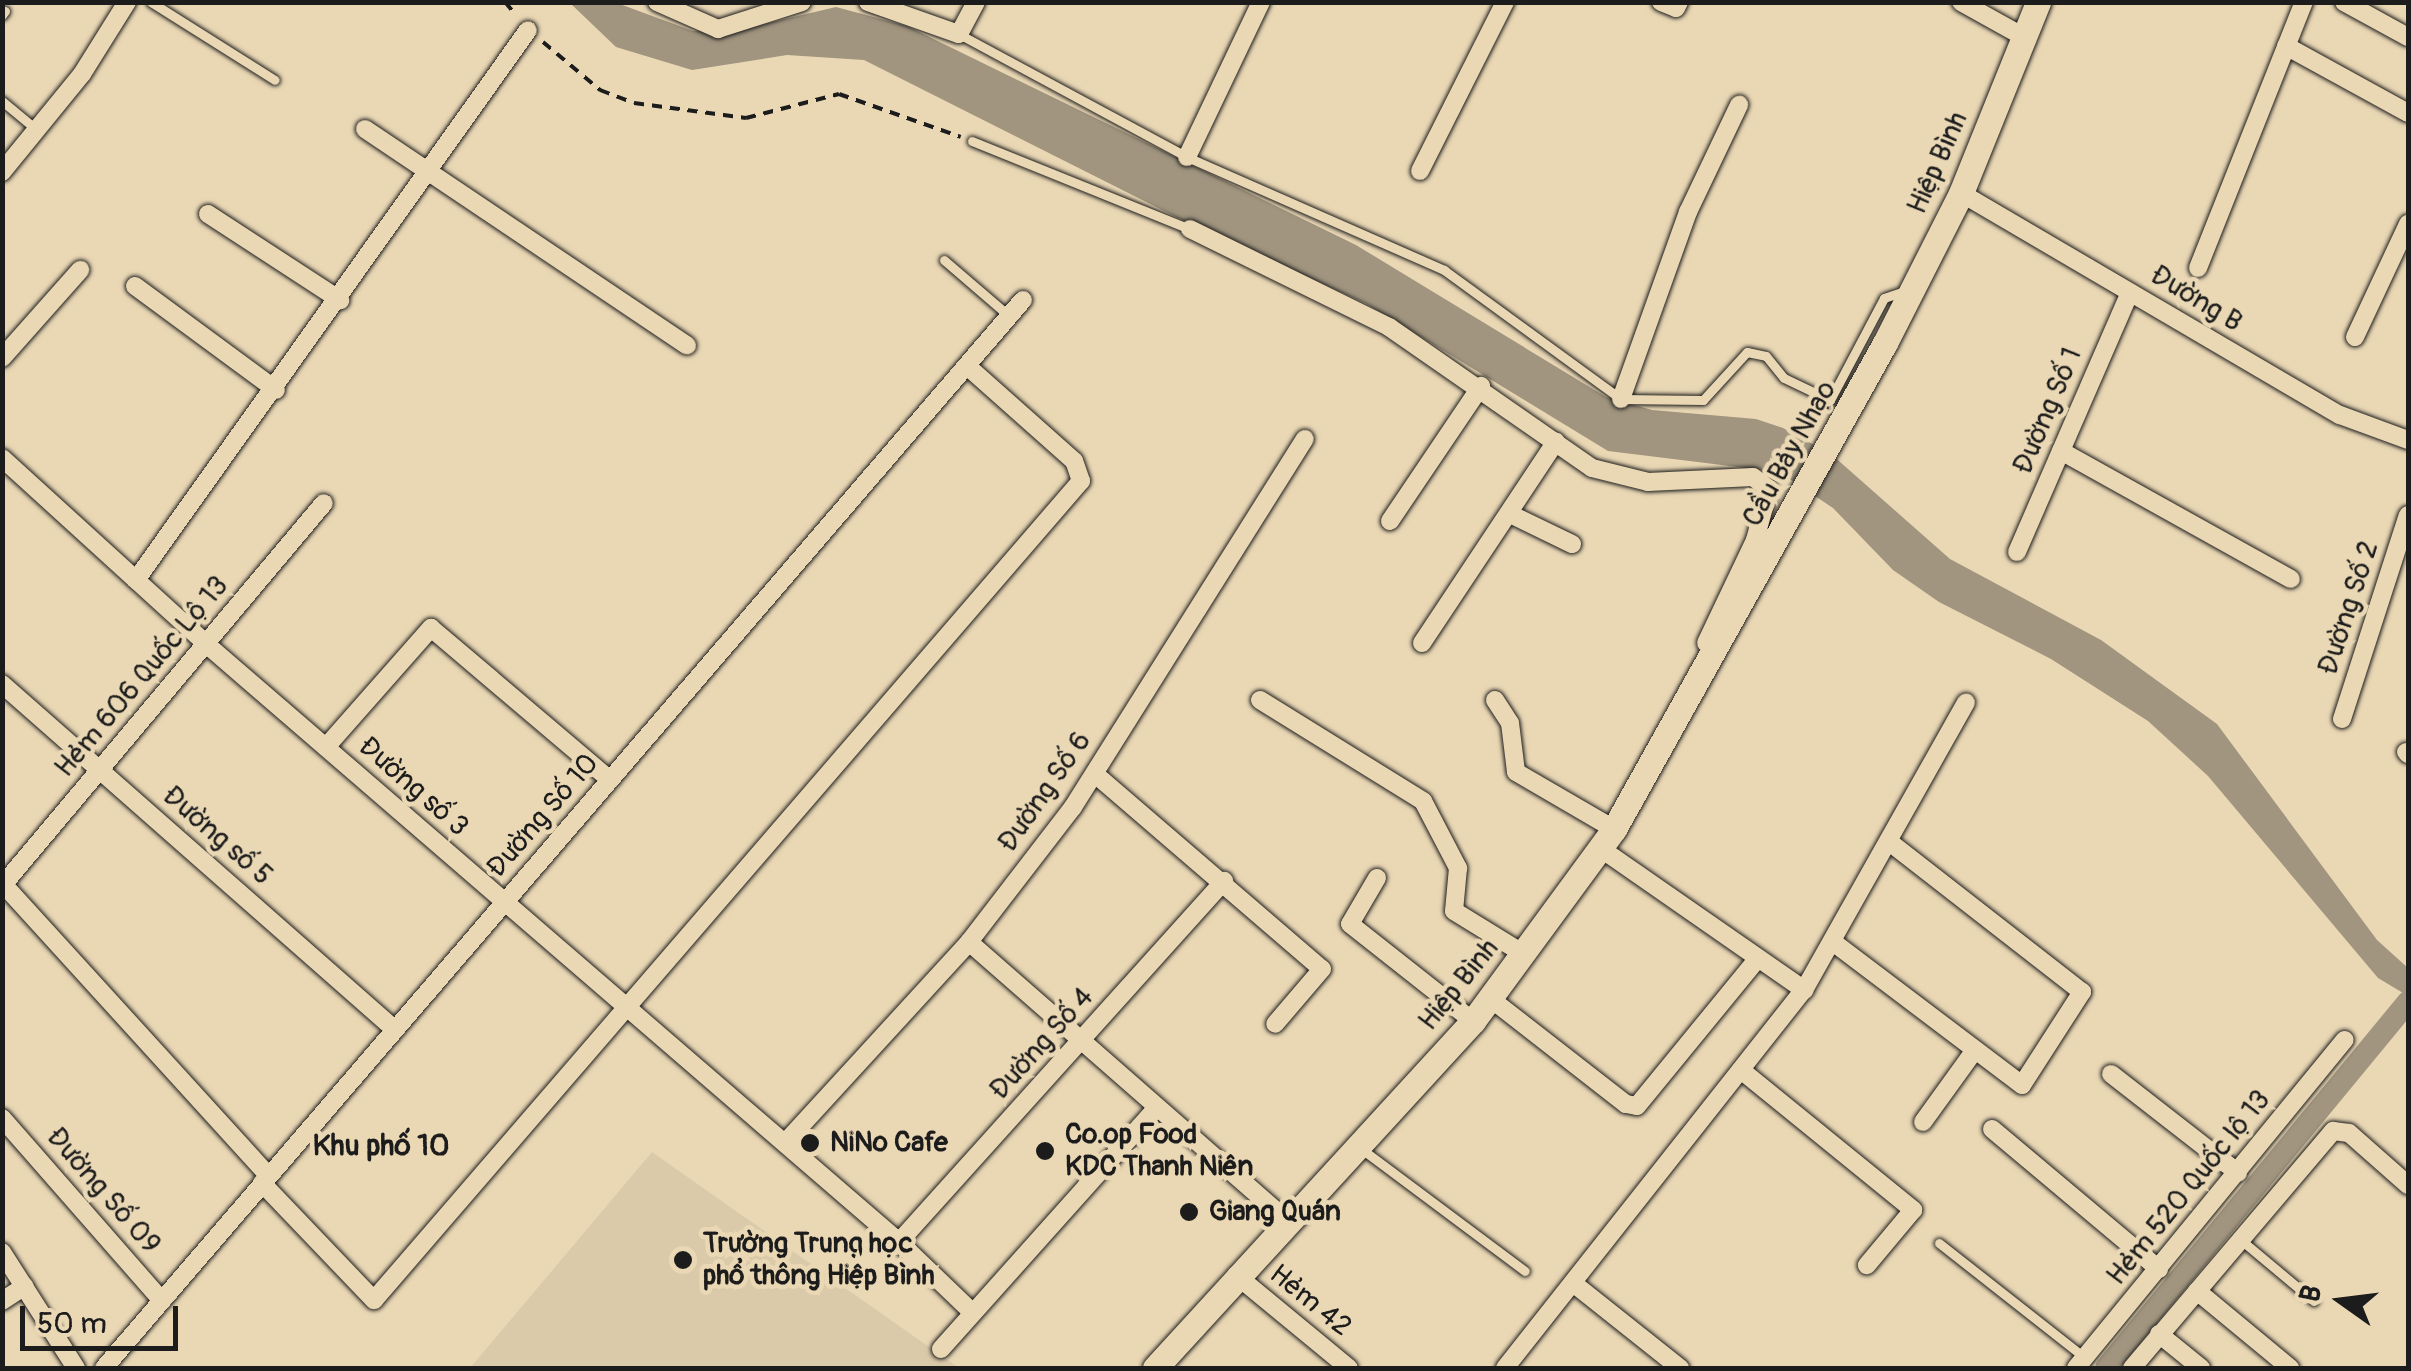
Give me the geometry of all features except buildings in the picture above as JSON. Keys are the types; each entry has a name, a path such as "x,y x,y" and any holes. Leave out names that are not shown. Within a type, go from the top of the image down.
{"main road":[{"name":"Hiệp Bình","path":"1885,344 1961,193 2038,2"},
{"name":"Cầu Bảy Nhạo","path":"1748,594 1885,344"},
{"name":"Hiệp Bình","path":"1154,1368 1491,999 1607,839 1748,594"}],"street":[{"path":"2,172 37,130 127,2"},
{"path":"657,2 718,29 802,2"},
{"path":"868,2 959,34 976,2"},
{"path":"1187,156 1261,2"},
{"path":"1420,171 1505,2"},
{"path":"1661,2 1676,8 1679,2"},
{"path":"1962,2 2024,37"},
{"path":"2198,268 2304,2"},
{"path":"2344,2 2368,8 2408,37"},
{"path":"136,580 430,174 528,30"},
{"path":"2286,46 2408,113"},
{"path":"1621,399 1688,212 1739,106"},
{"path":"365,129 687,345"},
{"name":"Đường B","path":"1961,193 2340,416 2408,440"},
{"path":"208,214 340,300"},
{"path":"2354,337 2408,224"},
{"path":"1190,228 1309,283 1481,386 1592,468 1648,482 1753,477 1769,489 1755,540 1706,640 1708,666"},
{"path":"2,358 80,270"},
{"path":"135,286 276,390"},
{"name":"Đường Số 1","path":"2017,552 2130,292"},
{"name":"Đường Số 10","path":"104,1368 1023,300"},
{"path":"3,885 374,1300 1081,480 1074,462 967,366"},
{"path":"1390,521 1481,386"},
{"name":"Đường Số 6","path":"785,1143 970,942 1095,774 1305,439"},
{"path":"1422,643 1556,441"},
{"path":"2061,451 2291,579"},
{"name":"Đường số 3","path":"2,458 205,643 899,1242 972,1312"},
{"name":"Hẻm 606 Quốc Lộ 13","path":"3,885 324,504"},
{"path":"1510,514 1572,544"},
{"name":"Đường Số 2","path":"2342,719 2408,515"},
{"path":"326,747 431,628 610,780"},
{"name":"Đường số 5","path":"2,684 394,1029"},
{"path":"1260,700 1423,801 1458,868 1454,911 1524,954"},
{"path":"1495,700 1510,722 1516,772 1804,990"},
{"path":"1504,1368 1804,990 1892,844 1966,702"},
{"path":"1095,774 1322,970 1275,1024"},
{"path":"1833,942 2022,1085 2082,992 1892,844"},
{"path":"1377,878 1350,924 1473,1021"},
{"name":"Đường Số 4","path":"899,1242 1224,882"},
{"path":"970,942 1286,1220"},
{"path":"1491,999 1626,1104 1637,1106 1758,958"},
{"name":"Hẻm 520 Quốc lộ 13","path":"2080,1363 2344,1040"},
{"path":"1924,1122 1975,1050"},
{"path":"1741,1070 1913,1210 1867,1265"},
{"path":"2111,1074 2238,1174"},
{"path":"941,1350 1157,1107"},
{"name":"Đường Số 09","path":"2,1118 162,1301"},
{"path":"1992,1128 2159,1270"},
{"path":"2132,1368 2341,1128 2408,1185"},
{"path":"2,1252 76,1368"},
{"name":"Hẻm 42","path":"1236,1275 1350,1368"},
{"path":"1573,1283 1680,1368"},
{"path":"2,1300 25,1286"},
{"path":"2197,1291 2290,1368"},
{"path":"2160,1334 2201,1368"}],"lane":[{"path":"151,2 276,80"},
{"path":"959,34 1187,156 1444,270 1621,399 1703,400 1747,352 1766,356 1784,378 1830,400 1884,298 1912,289"},
{"path":"2,101 37,130"},
{"path":"972,141 1190,228"},
{"path":"944,260 1009,316"},
{"path":"1356,1145 1525,1271"},
{"path":"2240,1240 2314,1302"},
{"path":"1939,1243 2080,1363"}],"path":[{"path":"505,2 528,30 617,98 746,118 839,94 972,141"}],"shaded area":[{"path":"570,3 617,3 693,31 743,29 836,7 907,26 1356,245 1606,397 1652,410 1756,419 1783,428 1831,454 1950,559 2101,640 2217,724 2377,940 2408,968 2408,996 2378,978 2208,776 2148,721 2051,659 1939,602 1893,570 1833,508 1779,472 1608,451 1367,304 1178,218 864,60 787,55 692,70 616,47"},
{"name":"Trường Trung học phổ thông Hiệp Bình","path":"652,1152 959,1368 470,1368"}],"waterway":[{"path":"2106,1368 2408,1001"}],"place":[{"name":"NiNo Cafe","path":"810,1143"},
{"name":"Co.op Food KDC Thanh Niên","path":"1045,1151"},
{"name":"Giang Quán","path":"1189,1212"},
{"name":"Trường Trung học phổ thông Hiệp Bình","path":"683,1260"}],"district":[{"name":"Khu phố 10","path":"381,1146"}]}
